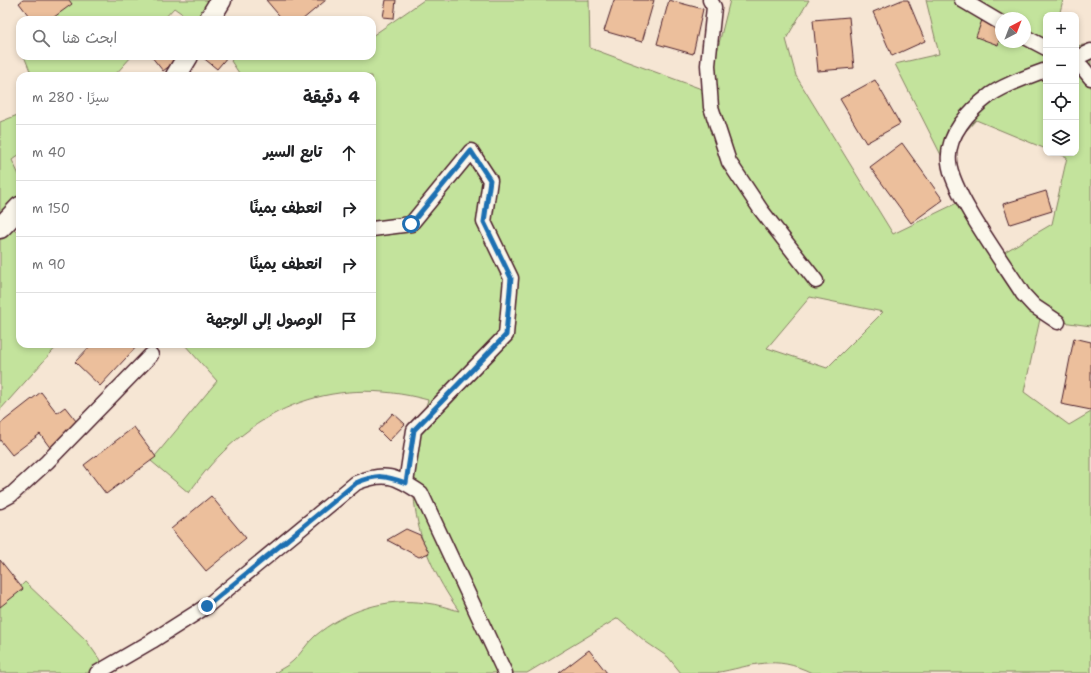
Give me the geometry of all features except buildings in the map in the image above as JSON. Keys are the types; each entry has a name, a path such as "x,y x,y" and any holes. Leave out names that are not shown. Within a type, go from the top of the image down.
{"street":[{"path":"212,16 222,0"},
{"path":"710,0 714,7 708,65 711,107 729,162 761,210 816,281"},
{"path":"962,0 995,19"},
{"path":"1031,40 1043,46"},
{"path":"1079,57 1091,51"},
{"path":"178,72 186,60"},
{"path":"1079,65 1091,78"},
{"path":"1043,71 991,94 972,111 952,138 949,162 957,189 1023,294 1034,306 1058,322"},
{"path":"376,228 411,224 471,151 490,180 484,222 511,278 506,335 414,430 406,483"},
{"path":"0,228 16,211"},
{"path":"0,501 11,495 47,462 151,355"},
{"path":"97,673 152,641 207,606 356,483 372,476 387,476 406,483 421,493 505,673"}],"green space":[{"path":"70,0 215,0 204,16 185,16 174,8 167,16 54,16"},
{"path":"424,0 589,0 590,48 707,91 730,0 809,0 786,39 796,76 893,234 959,202 996,257 1052,224 1067,157 1064,156 1079,156 1079,46 1091,44 1091,326 1040,319 1024,392 1069,425 1091,412 1091,673 812,673 786,664 764,663 715,673 681,673 668,657 646,642 618,618 527,673 275,673 291,663 315,636 327,627 339,619 367,608 381,604 411,602 434,604 459,611 443,586 430,560 421,535 415,509 413,483 415,456 420,429 428,400 392,393 357,391 324,396 293,405 264,420 236,440 212,464 189,493 151,461 217,381 188,348 376,348 376,72 238,72 232,60 376,60 376,33","holes":["810,297 883,312 827,368 767,348"]},
{"path":"926,0 1063,0 1060,12 1043,12 1043,148 976,120 942,157 895,64 939,54"},
{"path":"26,60 128,60 118,72 30,72"},
{"path":"16,116 16,157 12,160 16,168 16,197 0,213 0,122"},
{"path":"0,219 16,231 16,348 55,348 0,410"},
{"path":"25,582 86,640 109,673 0,673 0,606"}],"route":[{"path":"207,606 238,582 356,483 372,476 387,476 406,483 414,430 506,335 511,278 484,222 490,180 471,151 411,224"}]}
